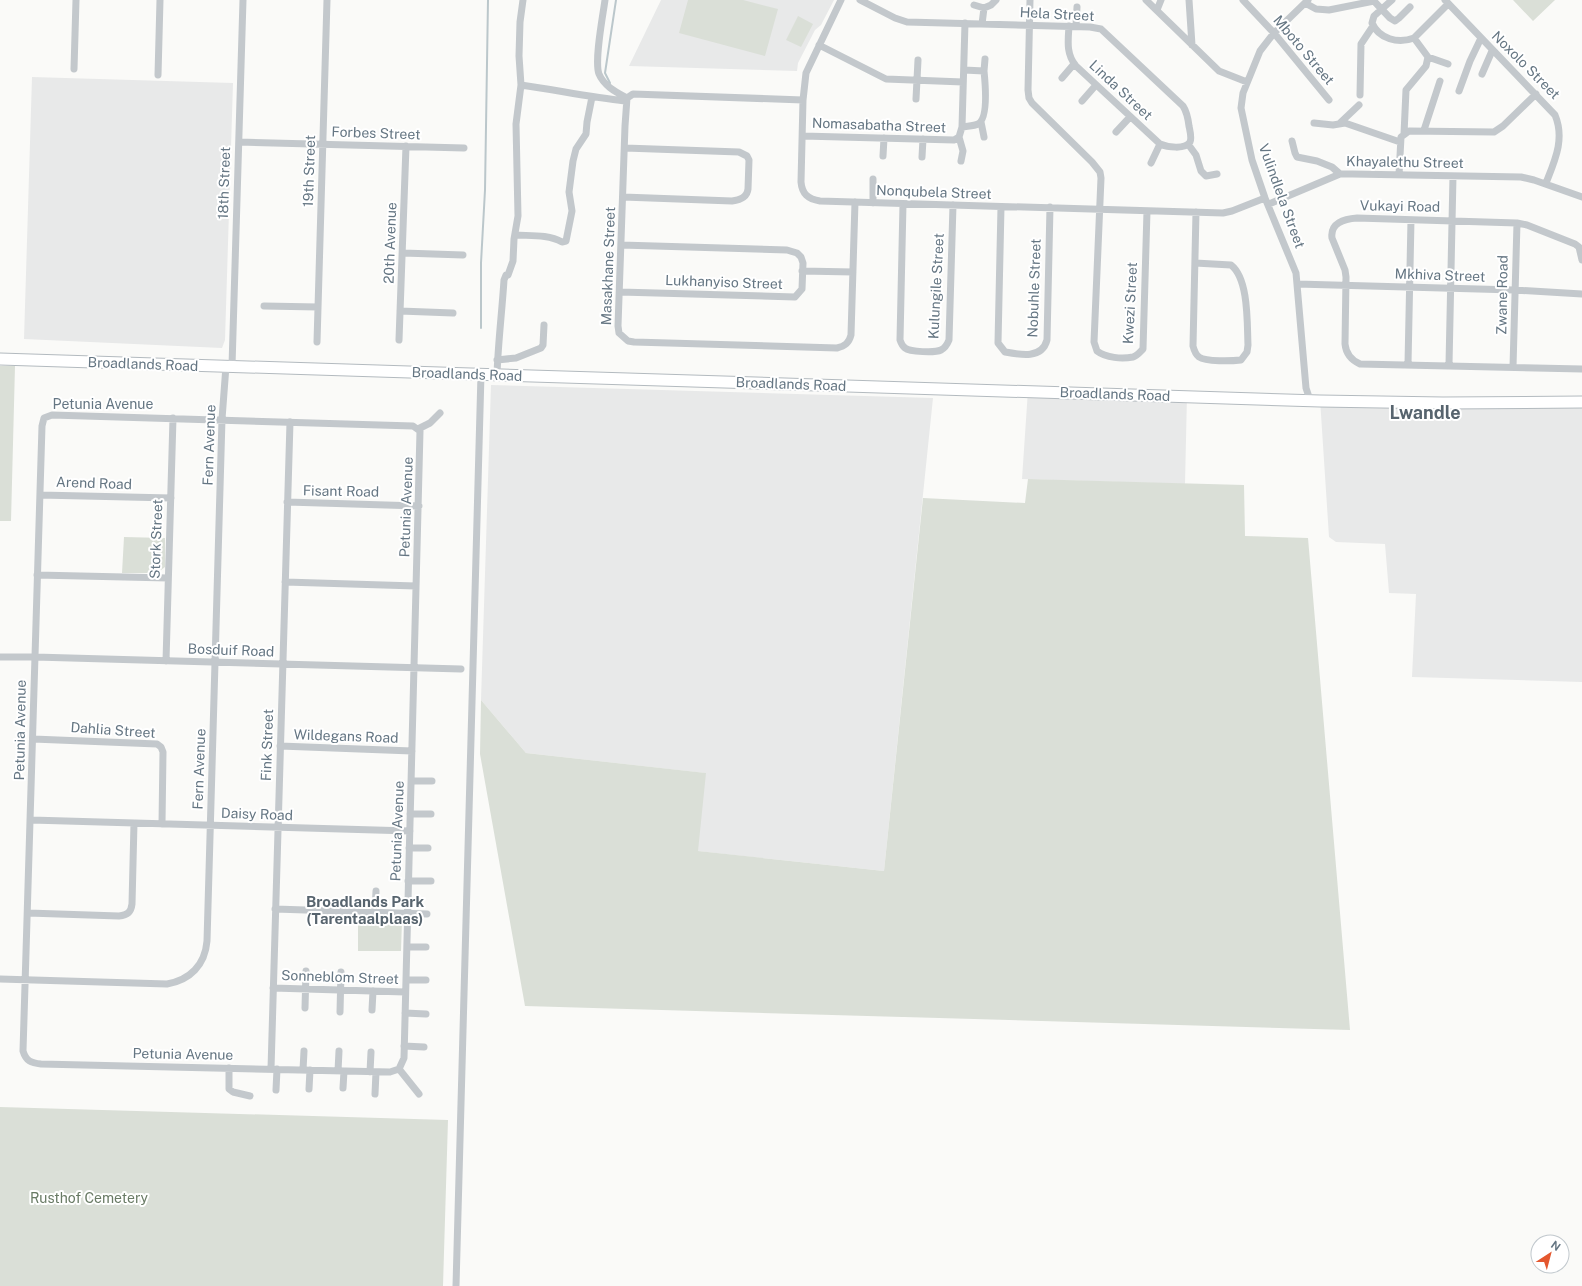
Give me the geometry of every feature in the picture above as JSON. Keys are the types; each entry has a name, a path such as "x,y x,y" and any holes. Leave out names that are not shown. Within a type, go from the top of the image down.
{"main road":[{"name":"Broadlands Road","path":"0,359 1310,400 1443,403 1582,402"}],"street":[{"path":"74,69 76,0"},
{"path":"158,75 160,0"},
{"name":"18th Street","path":"229,366 239,142 243,0"},
{"name":"19th Street","path":"317,342 327,0"},
{"path":"497,375 504,280 506,275 508,275 513,261 518,216 516,124 521,85 519,56 520,22 523,0"},
{"path":"606,0 597,65 598,72 605,83 626,100"},
{"name":"Nonqubela Street","path":"841,0 807,68 803,100 801,182 805,195 809,198 820,201 873,203 1099,208 1223,213 1267,201"},
{"name":"Hela Street","path":"860,0 895,18 907,22 1096,27 1105,31 1183,106 1187,114 1191,138 1187,145"},
{"path":"974,6 984,8 991,5 996,0"},
{"name":"Kwezi Street","path":"1030,0 1029,98 1032,103 1097,167 1100,178 1094,342 1097,352 1107,357 1133,357 1143,348 1148,211"},
{"path":"1146,0 1219,71 1247,82"},
{"path":"1156,10 1161,0"},
{"path":"1189,0 1192,45"},
{"name":"Mboto Street","path":"1243,0 1274,33 1329,100"},
{"path":"1307,2 1316,9 1329,10 1373,0 1394,21 1410,7"},
{"path":"1392,0 1372,20 1373,26 1386,38 1392,40 1408,40 1414,38 1446,2"},
{"name":"Vulindlela Street","path":"1307,2 1274,33 1260,51 1247,82 1241,100 1241,108 1252,160 1294,266 1297,284 1306,388 1310,400"},
{"name":"Noxolo Street","path":"1446,2 1492,51 1552,110 1557,120 1560,138 1558,151 1546,183"},
{"path":"1076,26 1077,7"},
{"path":"982,24 984,8"},
{"path":"961,161 963,151 957,138 962,126 966,23"},
{"name":"Linda Street","path":"1069,26 1068,53 1074,64 1160,144"},
{"path":"1360,95 1361,44 1373,26"},
{"path":"1414,38 1428,57 1448,64"},
{"path":"1459,91 1472,54 1481,38"},
{"path":"819,45 882,78 891,80 964,82"},
{"path":"1482,74 1492,51"},
{"path":"1399,175 1400,142 1404,134 1406,90 1427,64 1428,57"},
{"path":"984,137 981,122 986,98 984,71 985,59"},
{"path":"916,99 918,60"},
{"path":"1062,78 1074,64"},
{"path":"964,70 984,71"},
{"path":"1424,130 1440,81"},
{"path":"521,85 592,97 626,100 633,94 803,100"},
{"path":"1082,100 1096,85"},
{"path":"1404,134 1408,131 1424,130 1494,132 1503,126 1536,94"},
{"path":"515,235 540,236 562,242 566,241 572,211 569,192 576,149 586,134 592,97"},
{"name":"Masakhane Street","path":"626,100 619,333 628,342 837,348 845,346 851,335 855,202"},
{"path":"1314,123 1333,125 1340,123 1359,105"},
{"path":"1116,132 1130,117"},
{"path":"962,126 978,124 981,122"},
{"path":"1340,123 1400,142"},
{"name":"Nomasabatha Street","path":"803,136 923,139 957,138"},
{"path":"883,156 884,138"},
{"path":"922,157 923,139"},
{"path":"1292,141 1297,157 1317,161 1332,167 1340,174"},
{"name":"Forbes Street","path":"239,142 464,148"},
{"path":"1151,164 1160,144 1172,147 1187,145 1196,155 1202,173 1206,176 1217,174"},
{"name":"20th Avenue","path":"399,340 406,146"},
{"path":"623,197 732,201 742,198 748,192 749,160 747,156 739,152 625,148"},
{"name":"Khayalethu Street","path":"1267,201 1340,174 1521,177 1546,183 1582,197"},
{"path":"1449,365 1453,176"},
{"path":"873,178 873,203"},
{"name":"Kulungile Street","path":"903,204 900,340 903,347 906,349 938,352 948,344 949,340 953,205"},
{"name":"Nobuhle Street","path":"1001,207 998,343 1005,352 1026,354 1036,354 1040,352 1046,346 1047,340 1050,207"},
{"path":"1195,263 1227,264 1234,267 1239,274 1244,293 1248,345 1247,352 1241,360 1206,360 1196,354 1193,346 1196,212"},
{"name":"Vukayi Road","path":"1582,260 1579,247 1575,244 1527,225 1516,223 1350,218 1335,225 1331,232 1345,270 1345,344 1348,355 1353,361 1360,364 1582,369"},
{"path":"1408,364 1411,220"},
{"name":"Zwane Road","path":"1513,367 1516,223"},
{"name":"Lukhanyiso Street","path":"620,292 788,298 795,297 802,289 803,263 801,257 797,253 787,250 622,245"},
{"path":"403,252 464,255"},
{"path":"802,271 853,272"},
{"name":"Mkhiva Street","path":"1297,284 1514,290 1582,294"},
{"path":"264,306 318,307"},
{"path":"400,311 453,313"},
{"path":"497,360 516,358 540,350 543,345 544,325"},
{"name":"Fern Avenue","path":"0,979 164,984 176,982 189,976 200,964 206,949 222,419 229,366"},
{"path":"456,1286 481,374"},
{"path":"418,429 430,423 440,413"},
{"name":"Petunia Avenue","path":"52,415 222,419 413,426 418,429 420,433 404,1058 399,1069 390,1072 41,1064 29,1062 23,1051 42,421 46,417 52,415"},
{"name":"Stork Street","path":"166,661 173,418"},
{"name":"Fink Street","path":"276,1090 274,1069 273,988 290,422"},
{"name":"Arend Road","path":"40,495 171,498"},
{"name":"Fisant Road","path":"287,502 418,506"},
{"path":"37,575 168,578"},
{"path":"285,582 416,586"},
{"name":"Bosduif Road","path":"0,658 35,657 461,669"},
{"name":"Dahlia Street","path":"33,739 157,744 161,747 163,752 162,824"},
{"name":"Wildegans Road","path":"280,746 412,751"},
{"path":"411,781 432,781"},
{"path":"410,814 431,814"},
{"name":"Daisy Road","path":"31,820 410,831"},
{"path":"28,913 119,916 128,914 132,904 134,823"},
{"path":"409,848 428,848"},
{"path":"408,881 431,881"},
{"path":"375,912 376,891"},
{"path":"275,909 408,912 428,914"},
{"path":"407,947 426,947"},
{"path":"305,1008 306,971"},
{"path":"340,972 340,1012"},
{"path":"406,980 426,980"},
{"name":"Sonneblom Street","path":"273,988 405,992"},
{"path":"372,1010 373,991"},
{"path":"405,1013 426,1014"},
{"path":"404,1046 424,1047"},
{"path":"304,1051 309,1088"},
{"path":"339,1051 343,1088"},
{"path":"371,1052 375,1094"},
{"path":"229,1068 229,1089 234,1092 250,1096"},
{"path":"399,1069 419,1094"}],"shaded area":[{"path":"661,0 834,0 821,25 815,30 798,63 797,71 629,66"},
{"path":"32,77 233,83 225,340 222,348 24,339"},
{"path":"491,385 933,398 884,871 697,851 705,773 526,753 481,700"},
{"path":"1028,390 1187,395 1185,484 1022,479"},
{"path":"1320,399 1582,401 1582,682 1412,677 1416,594 1389,593 1385,544 1336,542 1329,537"}],"green space":[{"path":"688,0 743,0 778,9 765,56 679,33"},
{"path":"1513,0 1555,0 1533,21"},
{"path":"798,16 813,24 801,47 786,40"},
{"path":"0,366 15,366 11,521 0,521"},
{"path":"1028,479 1244,485 1245,536 1308,538 1350,1030 525,1006 480,754 481,700 526,753 706,773 698,851 884,871 923,498 1025,503"},
{"path":"124,537 165,538 165,567 157,573 122,573"},
{"path":"358,916 399,916 402,920 401,951 358,951"},
{"name":"Rusthof Cemetery","path":"0,1107 448,1120 443,1286 0,1286"}],"waterway":[{"path":"481,328 481,263 485,190 488,0"},
{"path":"610,83 605,73 616,0"}],"district":[{"name":"Lwandle","path":"1425,413"},
{"name":"Broadlands Park (Tarentaalplaas)","path":"365,910"}]}
